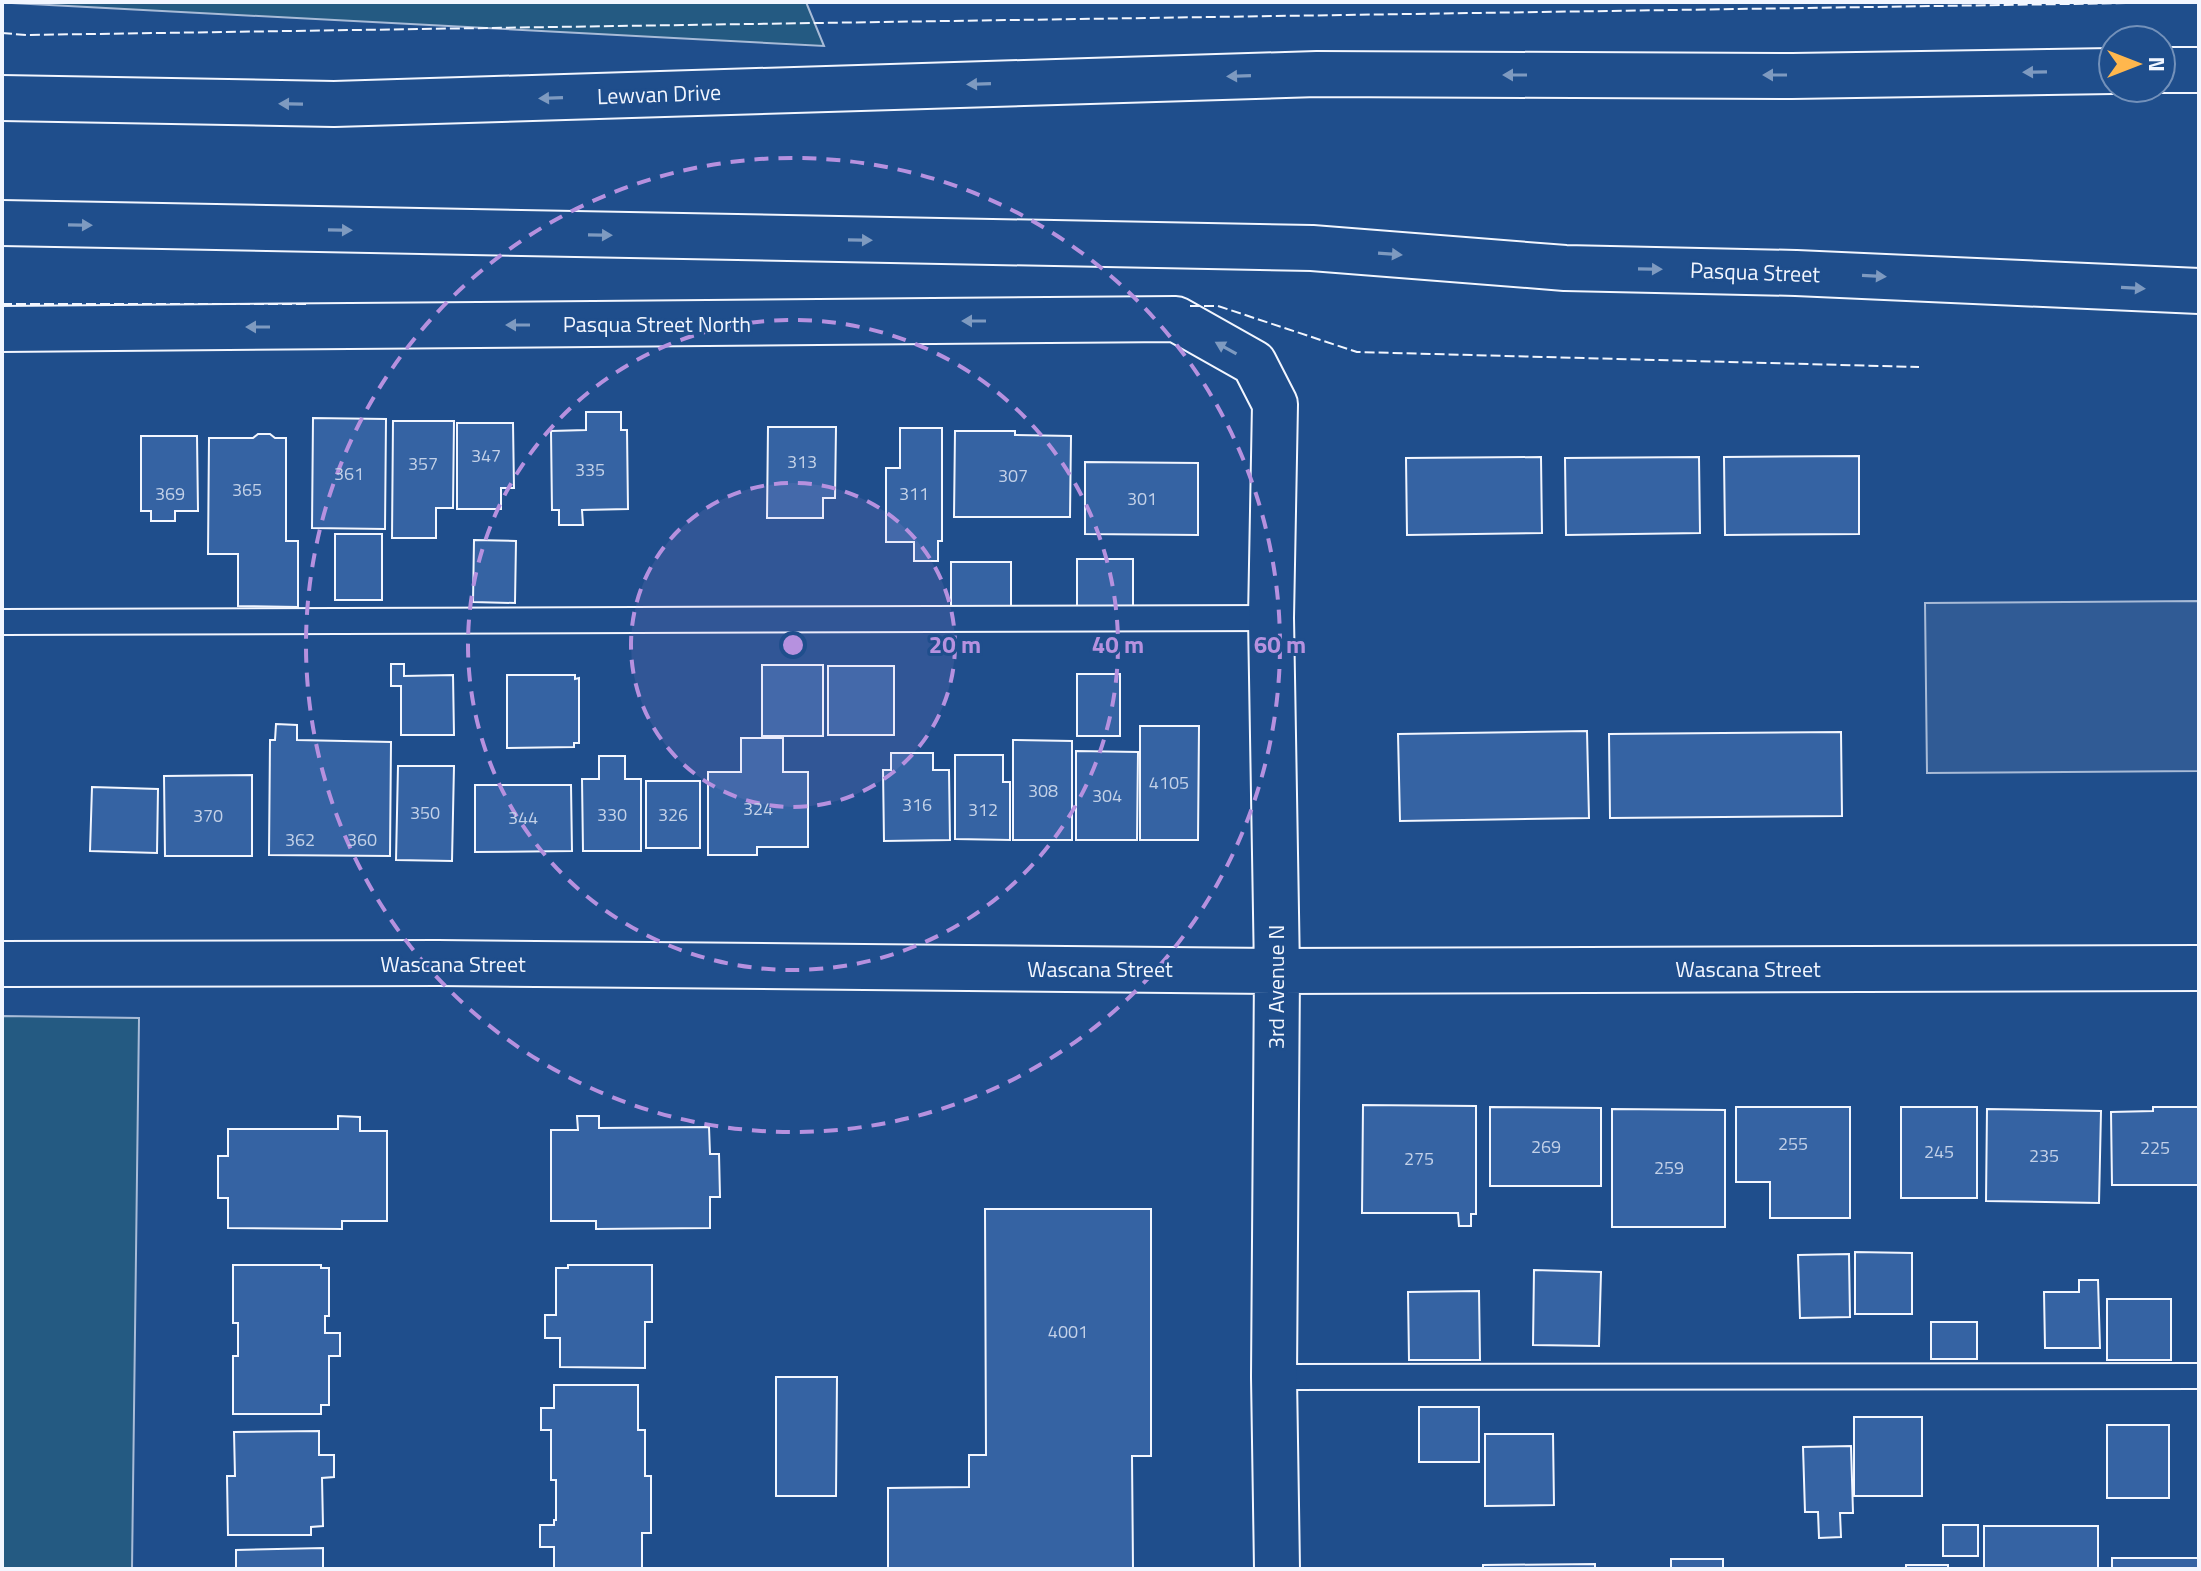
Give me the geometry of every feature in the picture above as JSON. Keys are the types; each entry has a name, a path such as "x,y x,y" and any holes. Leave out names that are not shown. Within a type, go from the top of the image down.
{"street":[{"path":"2177,70 2199,70"},
{"name":"Lewvan Drive","path":"2,98 334,104 1317,74 1792,76 2097,71"},
{"name":"Pasqua Street","path":"2,223 1312,248 1565,268 1796,273 2199,291"},
{"name":"Pasqua Street North","path":"2,329 1176,319 1254,363 1275,404"},
{"name":"3rd Avenue N","path":"1275,404 1271,618 1277,971 1274,1377 1277,1569"},
{"name":"Wascana Street","path":"2,964 438,963 1277,971 2199,968"}],"lane":[{"path":"2,622 1271,618"},
{"path":"1274,1377 2199,1376"}],"shaded area":[{"path":"806,2 824,46 12,3"},
{"path":"2199,601 2199,771 1927,773 1925,603"},
{"path":"2,1016 139,1018 132,1569 2,1569"}],"building":[{"path":"586,412 621,412 621,430 627,430 628,509 582,510 583,525 559,525 559,510 552,510 551,431 586,430"},
{"path":"313,418 386,419 385,529 312,528"},
{"path":"393,421 454,421 453,508 436,508 436,538 392,538"},
{"path":"457,423 513,423 514,488 501,488 501,509 457,509"},
{"path":"768,427 836,427 835,498 823,498 823,518 767,518"},
{"path":"900,428 942,428 942,541 938,541 938,561 914,561 914,542 886,542 886,468 900,468"},
{"path":"955,431 1015,431 1015,435 1071,436 1070,517 954,517"},
{"path":"258,434 286,438 286,541 298,541 298,607 238,606 238,554 208,554 209,438 253,438"},
{"path":"141,436 197,436 198,511 175,511 175,521 151,521 151,511 141,511"},
{"path":"1859,456 1859,534 1725,535 1724,457"},
{"path":"1541,457 1542,533 1407,535 1406,458"},
{"path":"1699,457 1700,533 1566,535 1565,458"},
{"path":"1085,462 1198,463 1198,535 1085,534"},
{"path":"335,534 382,534 382,600 335,600"},
{"path":"474,540 516,541 515,603 473,602"},
{"path":"1077,559 1133,559 1133,615 1077,614"},
{"path":"951,562 1011,562 1011,614 951,614"},
{"path":"391,664 404,664 404,676 453,675 454,735 401,735 401,686 391,686"},
{"path":"762,665 823,665 823,736 762,736"},
{"path":"828,666 894,666 894,735 828,735"},
{"path":"1077,674 1120,674 1120,736 1077,736"},
{"path":"507,675 575,675 575,679 579,678 579,743 574,743 574,747 507,748"},
{"path":"276,724 297,725 297,740 391,742 390,856 269,855 270,740 275,740"},
{"path":"1140,726 1199,726 1198,840 1140,840"},
{"path":"1587,731 1589,818 1400,821 1398,734"},
{"path":"1841,732 1842,816 1610,818 1609,734"},
{"path":"741,738 783,738 783,772 808,772 808,847 757,847 757,855 708,855 708,772 741,772"},
{"path":"1013,740 1072,741 1072,840 1013,840"},
{"path":"1076,751 1138,752 1137,840 1076,840"},
{"path":"891,753 933,753 933,770 949,770 950,840 884,841 883,770 891,770"},
{"path":"955,755 1003,755 1003,782 1010,782 1010,840 955,839"},
{"path":"599,756 625,756 625,779 641,779 641,851 583,851 582,779 599,779"},
{"path":"398,766 454,766 452,861 396,860"},
{"path":"252,775 252,856 165,856 164,776"},
{"path":"646,781 700,781 700,848 646,848"},
{"path":"475,785 571,785 572,851 475,852"},
{"path":"92,787 158,789 157,853 90,851"},
{"path":"1363,1105 1476,1106 1476,1214 1471,1214 1471,1226 1459,1226 1458,1213 1362,1213"},
{"path":"1490,1107 1601,1108 1601,1186 1490,1186"},
{"path":"1736,1107 1850,1107 1850,1218 1770,1218 1770,1182 1736,1182"},
{"path":"1901,1107 1977,1107 1977,1198 1901,1198"},
{"path":"2153,1107 2199,1107 2199,1185 2112,1185 2111,1112 2153,1111"},
{"path":"1612,1109 1725,1110 1725,1227 1612,1227"},
{"path":"1987,1109 2101,1111 2099,1203 1986,1201"},
{"path":"338,1116 360,1117 360,1131 387,1131 387,1221 342,1221 342,1229 228,1228 228,1198 218,1198 218,1156 228,1156 228,1129 338,1129"},
{"path":"577,1116 599,1116 599,1128 709,1127 710,1154 719,1154 720,1197 710,1197 710,1228 596,1229 596,1221 551,1221 551,1130 578,1130"},
{"path":"985,1209 1151,1209 1151,1456 1132,1456 1133,1569 888,1569 888,1488 969,1487 969,1455 986,1455"},
{"path":"1855,1252 1912,1253 1912,1314 1855,1314"},
{"path":"1849,1254 1850,1317 1800,1318 1798,1255"},
{"path":"233,1265 321,1265 321,1268 329,1268 329,1316 325,1316 325,1333 340,1333 340,1356 329,1356 329,1405 321,1405 321,1414 233,1414 233,1356 238,1356 238,1323 233,1323"},
{"path":"568,1265 652,1265 652,1322 645,1322 645,1368 560,1367 560,1338 545,1338 545,1315 556,1315 556,1268 568,1268"},
{"path":"1534,1270 1601,1272 1599,1346 1533,1345"},
{"path":"2079,1280 2098,1280 2100,1348 2045,1348 2044,1292 2079,1292"},
{"path":"1479,1291 1480,1360 1409,1360 1408,1292"},
{"path":"2107,1299 2171,1299 2171,1360 2107,1360"},
{"path":"1931,1322 1977,1322 1977,1359 1931,1359"},
{"path":"776,1377 837,1377 836,1496 776,1496"},
{"path":"554,1385 638,1385 638,1430 645,1430 645,1476 651,1476 651,1533 642,1533 642,1569 554,1569 554,1547 540,1547 540,1525 554,1525 556,1520 556,1480 551,1480 551,1430 541,1430 541,1408 554,1408"},
{"path":"1419,1407 1479,1407 1479,1462 1419,1462"},
{"path":"1854,1417 1922,1417 1922,1496 1854,1496"},
{"path":"2107,1425 2169,1425 2169,1498 2107,1498"},
{"path":"319,1431 319,1455 334,1455 334,1477 322,1478 323,1526 311,1527 311,1535 228,1535 227,1476 235,1476 234,1432"},
{"path":"1485,1434 1553,1434 1554,1505 1485,1506"},
{"path":"1851,1446 1853,1513 1840,1513 1841,1537 1819,1538 1818,1512 1805,1512 1803,1447"},
{"path":"1943,1525 1978,1525 1978,1556 1943,1556"},
{"path":"1984,1526 2098,1526 2098,1569 1984,1569"},
{"path":"323,1548 323,1569 236,1569 236,1550"},
{"path":"2112,1558 2199,1558 2199,1569 2112,1569"},
{"path":"1671,1559 1723,1559 1723,1569 1671,1569"},
{"path":"1595,1564 1595,1569 1483,1569 1483,1565"},
{"path":"1906,1565 1948,1565 1948,1569 1906,1569"}],"fence":[{"path":"2,33 2199,2"},
{"path":"2,304 306,304"},
{"path":"1190,306 1218,306 1357,352 1919,367"}]}
